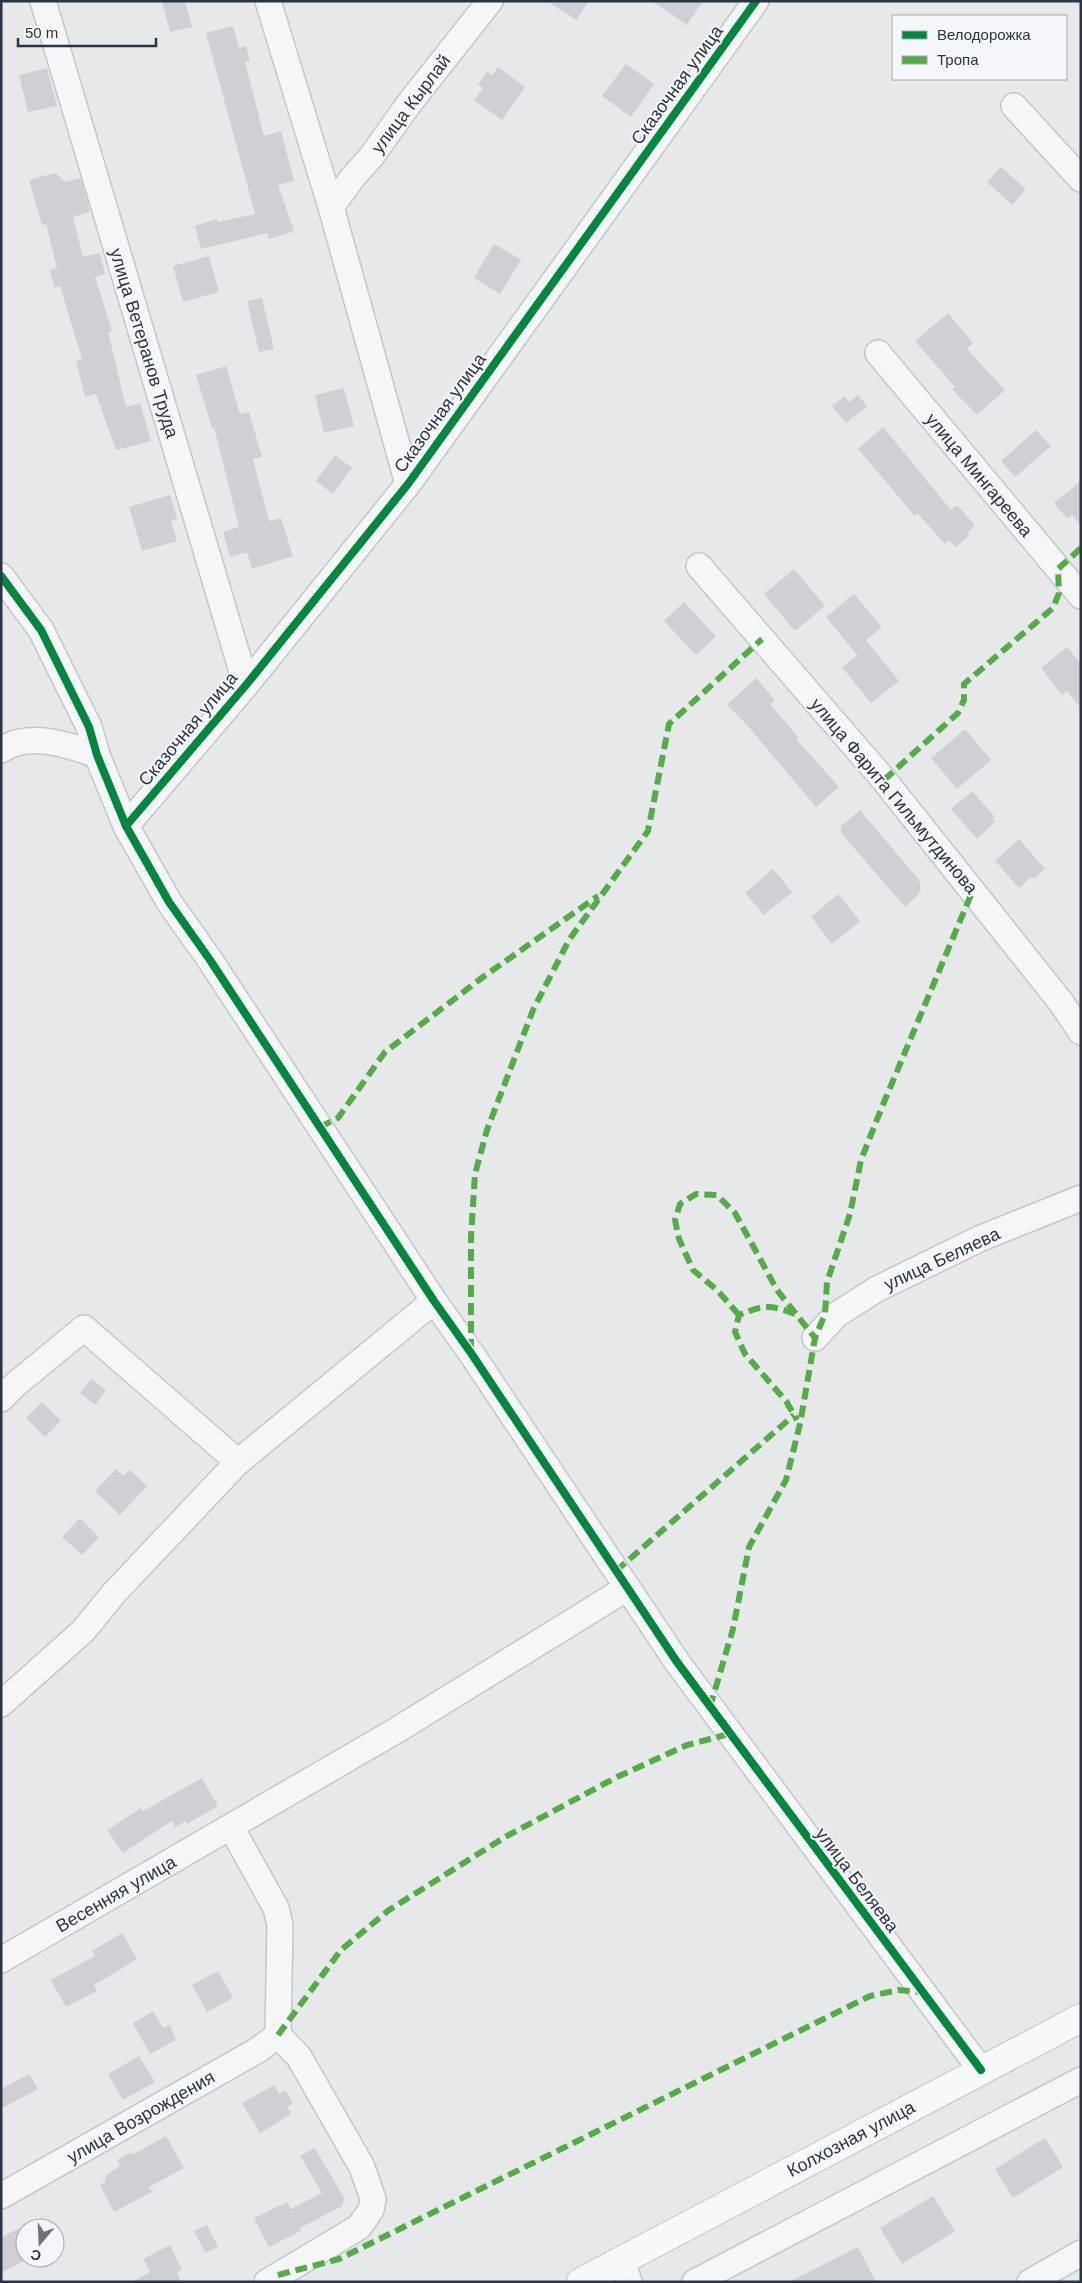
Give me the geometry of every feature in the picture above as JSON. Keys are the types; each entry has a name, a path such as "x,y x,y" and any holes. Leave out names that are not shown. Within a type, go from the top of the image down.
{"main road":[{"name":"Колхозная улица","path":"581,2282 626,2271 981,2070 1081,2018"}],"street":[{"name":"улица Ветеранов Труда","path":"43,1 246,685"},
{"path":"268,1 331,206 408,484"},
{"name":"улица Кырлай","path":"331,206 371,157 408,105 490,1"},
{"name":"Сказочная улица","path":"126,826 246,685 408,484 756,1"},
{"path":"1014,106 1081,179"},
{"name":"улица Мингареева","path":"878,353 1081,596"},
{"name":"улица Фарита Гильмутдинова","path":"699,566 884,780 1042,978 1081,1032"},
{"name":"улица Беляева","path":"1,576 41,630 89,726 97,755 126,826 168,902 225,984 434,1301 471,1353 677,1662 981,2070"},
{"path":"3,748 34,741 60,742 97,755"},
{"name":"улица Беляева","path":"815,1338 836,1315 877,1290 979,1239 1081,1198"},
{"path":"1,1704 83,1631 115,1592 238,1462 434,1301"},
{"path":"1,1399 16,1384 84,1328 238,1462"},
{"name":"Весенняя улица","path":"1,1960 397,1730 627,1588"},
{"path":"231,1827 276,1908 280,1925 278,2035 299,2057 362,2167 371,2190 371,2210 359,2227 267,2282"},
{"name":"улица Возрождения","path":"1,2196 258,2050 278,2035"},
{"path":"695,2282 1081,2080"},
{"path":"1030,2282 1081,2253"}],"building":[{"path":"162,1 185,1 192,27 170,32"},
{"path":"547,1 589,1 576,20"},
{"path":"652,1 703,1 687,25"},
{"path":"233,26 239,48 246,46 250,61 245,62 264,136 281,131 294,181 278,185 294,231 269,239 267,233 201,249 195,226 217,219 218,222 255,214 206,33"},
{"path":"626,64 654,84 631,117 602,96"},
{"path":"498,67 525,87 502,120 474,100 483,88 478,84 487,72 492,75"},
{"path":"47,68 57,106 28,112 19,75"},
{"path":"1001,167 1026,189 1012,205 987,182"},
{"path":"56,173 65,182 81,178 90,212 73,217 83,257 100,253 105,274 95,277 112,331 108,332 126,407 140,403 151,441 116,450 96,394 85,397 76,361 82,359 60,286 54,287 50,270 57,268 46,224 42,225 29,180"},
{"path":"494,244 521,260 500,294 474,278"},
{"path":"209,256 219,292 183,302 173,266"},
{"path":"262,298 274,349 259,352 247,301"},
{"path":"948,313 973,343 967,349 1005,390 977,415 952,389 955,387 915,341"},
{"path":"226,366 240,414 249,412 262,457 253,459 269,521 281,518 293,556 252,569 247,552 230,557 223,532 239,527 214,427 212,428 196,375"},
{"path":"344,388 354,426 324,433 315,395"},
{"path":"858,395 867,406 846,423 832,406 844,396 849,402"},
{"path":"883,427 951,510 957,505 975,525 967,533 969,535 956,547 949,540 945,544 918,514 915,516 858,449"},
{"path":"1036,430 1051,446 1015,477 1001,461"},
{"path":"335,455 352,468 333,494 316,481"},
{"path":"1081,481 1081,525 1072,515 1067,519 1054,503"},
{"path":"170,495 177,519 171,521 177,541 142,551 129,507"},
{"path":"794,569 825,606 795,631 764,594"},
{"path":"854,594 882,627 866,640 899,681 871,703 842,667 857,655 826,617"},
{"path":"684,602 716,636 696,655 664,621"},
{"path":"1067,647 1081,664 1081,708 1067,691 1062,695 1041,668"},
{"path":"756,678 775,700 770,704 798,737 796,739 839,787 816,807 747,725 727,705"},
{"path":"965,729 991,760 957,789 931,758"},
{"path":"972,791 995,817 992,819 995,822 977,839 951,809"},
{"path":"860,810 919,880 921,888 918,895 905,907 841,833 841,826"},
{"path":"1019,839 1045,869 1034,879 1031,877 1019,888 995,861"},
{"path":"773,869 792,892 764,915 745,893"},
{"path":"838,894 860,921 832,944 811,917"},
{"path":"91,1379 106,1390 95,1405 80,1393"},
{"path":"42,1402 61,1421 45,1437 26,1418"},
{"path":"116,1469 123,1476 130,1470 147,1486 120,1515 95,1491"},
{"path":"80,1518 99,1537 82,1555 62,1537"},
{"path":"202,1778 218,1806 187,1824 186,1821 175,1827 172,1821 123,1853 107,1830 141,1808 143,1811"},
{"path":"122,1933 137,1959 94,1985 97,1991 66,2007 51,1980 95,1956 92,1951"},
{"path":"218,1971 233,1998 207,2012 192,1985"},
{"path":"153,2011 163,2028 170,2025 176,2040 150,2054 133,2023"},
{"path":"139,2056 155,2082 123,2100 108,2074"},
{"path":"29,2074 38,2089 1,2109 1,2089"},
{"path":"274,2085 279,2094 286,2091 293,2103 287,2107 291,2114 260,2133 242,2103"},
{"path":"166,2136 184,2168 149,2187 152,2192 114,2212 100,2185 105,2182 106,2175 120,2166 117,2160 131,2152 132,2155"},
{"path":"1045,2138 1063,2167 1013,2198 995,2169"},
{"path":"315,2148 344,2198 342,2206 300,2228 301,2231 269,2247 254,2218 287,2202 291,2209 322,2193 300,2156"},
{"path":"933,2196 955,2231 902,2264 880,2228"},
{"path":"207,2225 218,2247 205,2253 194,2231"},
{"path":"15,2230 15,2265 1,2273 1,2238"},
{"path":"170,2245 182,2270 177,2273 181,2282 132,2282 150,2272 143,2259"},
{"path":"858,2247 876,2282 789,2282"}],"marked path":[{"path":"884,780 958,713 964,700 964,684 1053,608 1059,593 1058,569 1081,548"},
{"path":"471,1351 471,1237 475,1174 487,1130 533,1010 569,940 648,831 669,724 762,639"},
{"path":"710,1707 733,1629 749,1547 786,1480 800,1424 815,1338 825,1314 827,1282 850,1214 861,1160 973,890"},
{"path":"320,1127 338,1118 385,1052 483,977 598,896"},
{"path":"739,1315 717,1290 693,1270 679,1239 675,1220 680,1204 696,1194 717,1195 735,1213 777,1290 815,1338"},
{"path":"795,1314 772,1307 755,1309 739,1315 735,1332 745,1354 786,1401 797,1420"},
{"path":"616,1571 794,1415"},
{"path":"278,2035 341,1950 389,1910 505,1837 617,1777 687,1745 729,1734"},
{"path":"278,2275 339,2259 870,1996 898,1990 922,1992"}],"cycle path":[{"path":"126,826 246,685 408,484 756,1"},
{"path":"1,576 41,630 89,727 97,755 126,826 169,902 210,960 434,1301 471,1353 677,1662 981,2070"}]}
